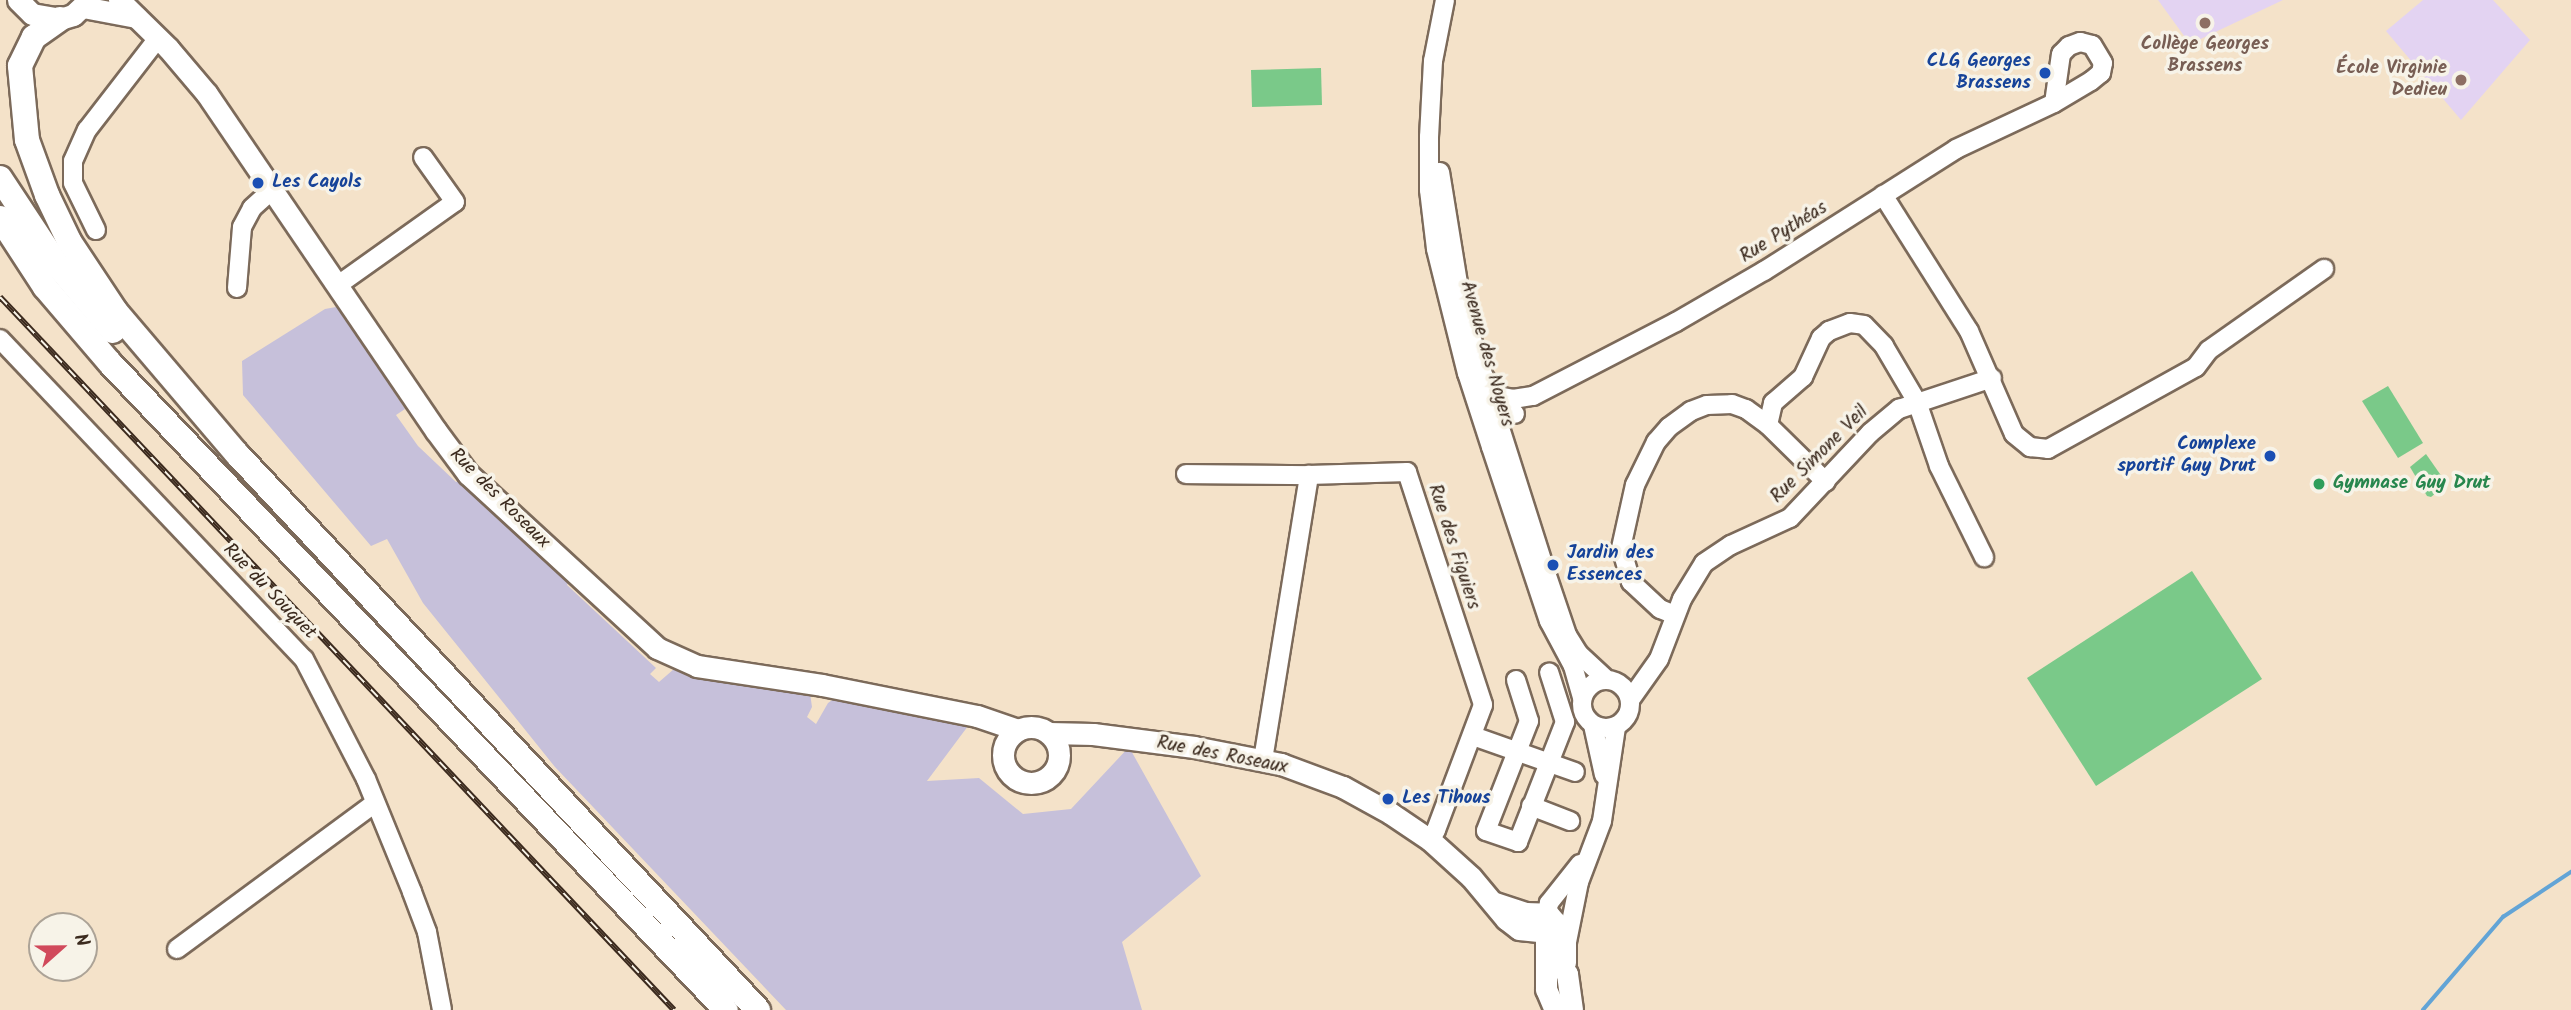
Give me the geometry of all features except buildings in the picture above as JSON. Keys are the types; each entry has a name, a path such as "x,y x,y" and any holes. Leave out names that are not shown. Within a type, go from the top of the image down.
{"highway":[{"path":"60,19 34,37 20,66 27,140 47,195 69,241 117,312 229,444 758,1010"},
{"path":"0,178 58,266 121,340 288,519 493,729"},
{"path":"0,218 46,287 110,363 726,1010"},
{"path":"0,243 45,304 111,380 184,457 262,522"}],"main road":[{"path":"18,0 33,14 60,19 86,4 137,18"},
{"name":"Rue des Roseaux","path":"118,0 158,38 207,94 468,474 657,648 697,666 822,685 992,721 1012,736"},
{"name":"Rue des Roseaux","path":"1034,727 1054,742 1059,760 1050,777 1032,783 1022,782 1007,770 1003,761 1012,736 1034,727"},
{"name":"Rue des Roseaux","path":"1054,742 1093,734 1181,746 1263,760 1343,788 1390,813 1430,840 1471,877 1519,929 1550,926"},
{"path":"1550,926 1558,961 1567,974 1572,1010"},
{"path":"1550,926 1546,989 1555,1010"}],"street":[{"name":"Avenue des Noyers","path":"1445,3 1438,129 1441,187 1475,374 1549,621 1573,666 1582,696"},
{"path":"96,230 73,183 73,161 87,130 158,38"},
{"name":"Rue Pythéas","path":"1533,396 1724,295 1956,149 2054,103 2110,71 2092,45 2080,42 2069,46 2061,54 2057,64 2054,103"},
{"path":"338,285 456,202 423,156"},
{"path":"237,288 242,227 252,208 273,189"},
{"path":"1883,195 1963,320 1992,379 1999,404 2014,434 2030,447 2048,449 2196,367 2209,350 2324,270"},
{"path":"1768,425 1773,404 1803,377 1810,367 1813,349 1821,338 1829,331 1850,323 1864,325 1874,334 1917,402 1939,466 1984,557"},
{"name":"Rue du Souquet","path":"0,339 304,659 366,779 427,932 442,1010"},
{"name":"Avenue des Noyers","path":"1475,374 1494,412 1567,635 1578,654 1611,681"},
{"path":"1475,374 1498,396 1513,399 1533,396"},
{"name":"Rue Simone Veil","path":"1630,700 1660,659 1675,615 1704,563 1731,545 1790,519 1888,417 1917,402 1992,379"},
{"path":"1504,443 1515,414 1533,396"},
{"path":"1675,615 1660,609 1631,582 1621,548 1641,474 1656,442 1691,411 1715,403 1732,404 1746,409 1768,425 1826,482"},
{"path":"1494,412 1515,414"},
{"name":"Rue des Figuiers","path":"1309,475 1407,472 1483,705 1430,840"},
{"path":"1186,474 1309,475 1263,760"},
{"path":"1606,785 1593,725 1583,713 1582,696 1592,684 1611,681 1660,659"},
{"path":"1516,680 1528,721 1486,831 1518,842 1547,762 1565,722 1549,671"},
{"path":"1593,725 1608,729 1616,727 1627,716 1630,700 1627,692 1611,681"},
{"path":"1567,974 1567,942 1578,882 1602,821 1616,727"},
{"path":"1473,736 1575,772"},
{"path":"177,949 374,804"},
{"path":"1531,806 1570,821"},
{"path":"1573,912 1550,926 1549,903 1594,844"}],"shaded area":[{"name":"Collège Georges Brassens","path":"2158,0 2283,0 2190,44"},
{"name":"École Virginie Dedieu","path":"2423,0 2493,0 2530,40 2461,120 2386,31"},
{"path":"336,307 345,315 405,409 396,415 418,446 456,482 462,479 569,580 567,585 656,668 650,674 659,682 674,669 802,690 810,693 812,707 807,717 816,724 828,703 835,698 971,722 927,781 979,778 1023,814 1071,809 1129,747 1201,876 1122,942 1142,1010 786,1010 555,767 423,603 387,539 371,546 243,395 242,361 325,309"}],"green space":[{"path":"1321,68 1322,105 1252,107 1251,70"},
{"path":"2388,386 2423,443 2398,458 2362,401"},
{"path":"2426,454 2447,484 2431,497 2427,496 2410,467"},
{"path":"2192,571 2262,679 2096,786 2027,678"}],"waterway":[{"path":"2423,1010 2503,917 2571,872"}],"railway":[{"path":"0,297 674,1010"}],"place":[{"name":"Collège Georges Brassens","path":"2205,23"},
{"name":"CLG Georges Brassens","path":"2045,73"},
{"name":"École Virginie Dedieu","path":"2461,80"},
{"name":"Les Cayols","path":"258,183"},
{"name":"Complexe sportif Guy Drut","path":"2270,456"},
{"name":"Gymnase Guy Drut","path":"2319,484"},
{"name":"Jardin des Essences","path":"1553,565"},
{"name":"Les Tihous","path":"1388,799"}]}
